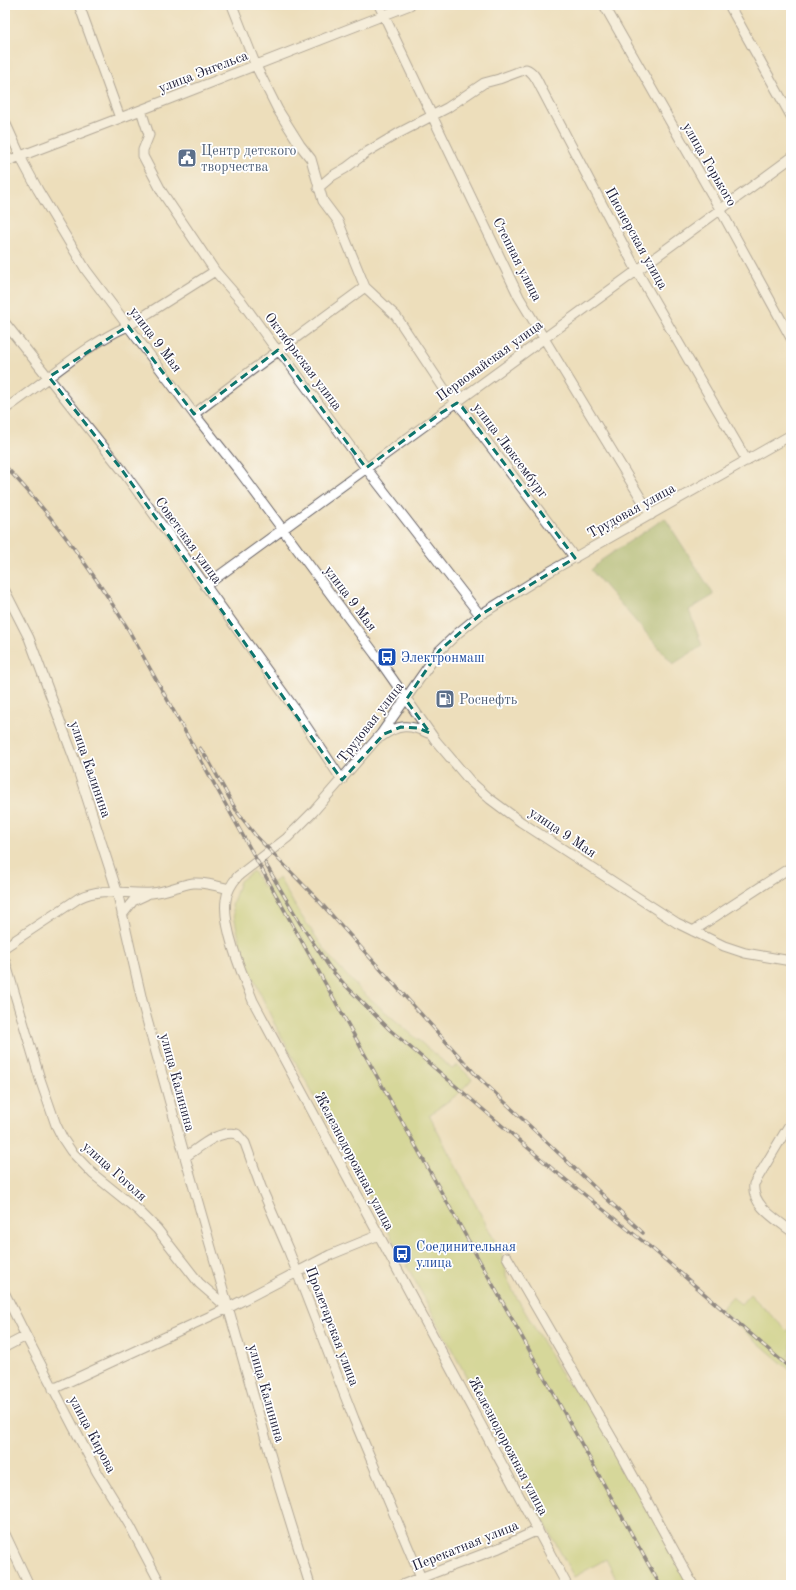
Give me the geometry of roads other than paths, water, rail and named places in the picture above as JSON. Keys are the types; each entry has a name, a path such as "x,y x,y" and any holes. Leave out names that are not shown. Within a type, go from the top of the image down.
{"street":[{"path":"79,5 120,118"},
{"name":"улица Люксембург","path":"232,5 256,66 282,116 300,145 311,159 323,202 340,227 365,288 396,316 443,388 462,407 575,558"},
{"name":"Степная улица","path":"379,5 506,272 544,338 652,515"},
{"name":"улица Энгельса","path":"5,162 256,66 410,5"},
{"name":"улица Горького","path":"604,5 720,209 791,338"},
{"path":"730,5 791,116"},
{"name":"Пионерская улица","path":"431,116 467,95 484,83 526,69 533,74 637,271 747,460"},
{"name":"Октябрьская улица","path":"141,110 149,135 143,150 143,156 146,163 162,192 215,271 242,302 366,468 480,615"},
{"path":"318,188 332,176 346,168 367,152 398,133 431,116"},
{"name":"улица 9 Мая","path":"5,122 20,156 38,190 86,270 194,414 240,472 375,654 430,733 470,781 490,799 521,822 677,923 724,946 791,961"},
{"name":"Первомайская улица","path":"205,586 791,158"},
{"path":"5,409 82,353 215,271"},
{"path":"194,414 278,350 365,288"},
{"name":"Советская улица","path":"5,322 122,470 294,708 342,780"},
{"name":"Трудовая улица","path":"229,889 238,876 277,847 300,826 375,741 406,700 439,651 480,615 526,586 791,435"},
{"name":"улица Калинина","path":"5,591 29,638 75,761 116,891 144,1009 185,1157 279,1485 310,1585"},
{"path":"375,741 396,728 406,726 418,728 430,733"},
{"path":"693,931 791,867"},
{"path":"5,948 79,898 88,894 116,891 139,894 152,893 192,883 205,883 229,889"},
{"name":"Железнодорожная улица","path":"229,889 226,900 227,921 238,959 253,1001 567,1585"},
{"path":"122,915 133,901 152,893"},
{"name":"улица Гоголя","path":"5,961 40,1079 56,1125 63,1139 71,1151 93,1174 157,1229 199,1283 228,1308"},
{"path":"791,1122 754,1184 753,1189 754,1194 760,1204 791,1231"},
{"name":"Пролетарская улица","path":"185,1157 223,1134 233,1133 242,1138 245,1143 261,1187 297,1272 354,1419 423,1581"},
{"path":"53,1389 228,1308 330,1255 379,1235"},
{"path":"507,1257 613,1439 693,1585"},
{"name":"улица Кирова","path":"5,1294 97,1472 130,1526 161,1585"},
{"path":"5,1347 26,1336"},
{"name":"Перекатная улица","path":"402,1585 423,1581 538,1530"},
{"path":"5,1534 29,1585"}],"railway":[{"path":"5,466 56,524 86,565 128,629 660,1585"},
{"path":"200,748 236,810"},
{"path":"238,813 256,836 318,900 477,1076 643,1233"},
{"path":"265,863 300,923 330,968 390,1030 555,1171 655,1251 791,1369"}],"place":[{"name":"Центр детского творчества","path":"187,158"},
{"name":"Электронмаш","path":"387,657"},
{"name":"Роснефть","path":"445,699"},
{"name":"Соединительная улица","path":"402,1254"}]}
